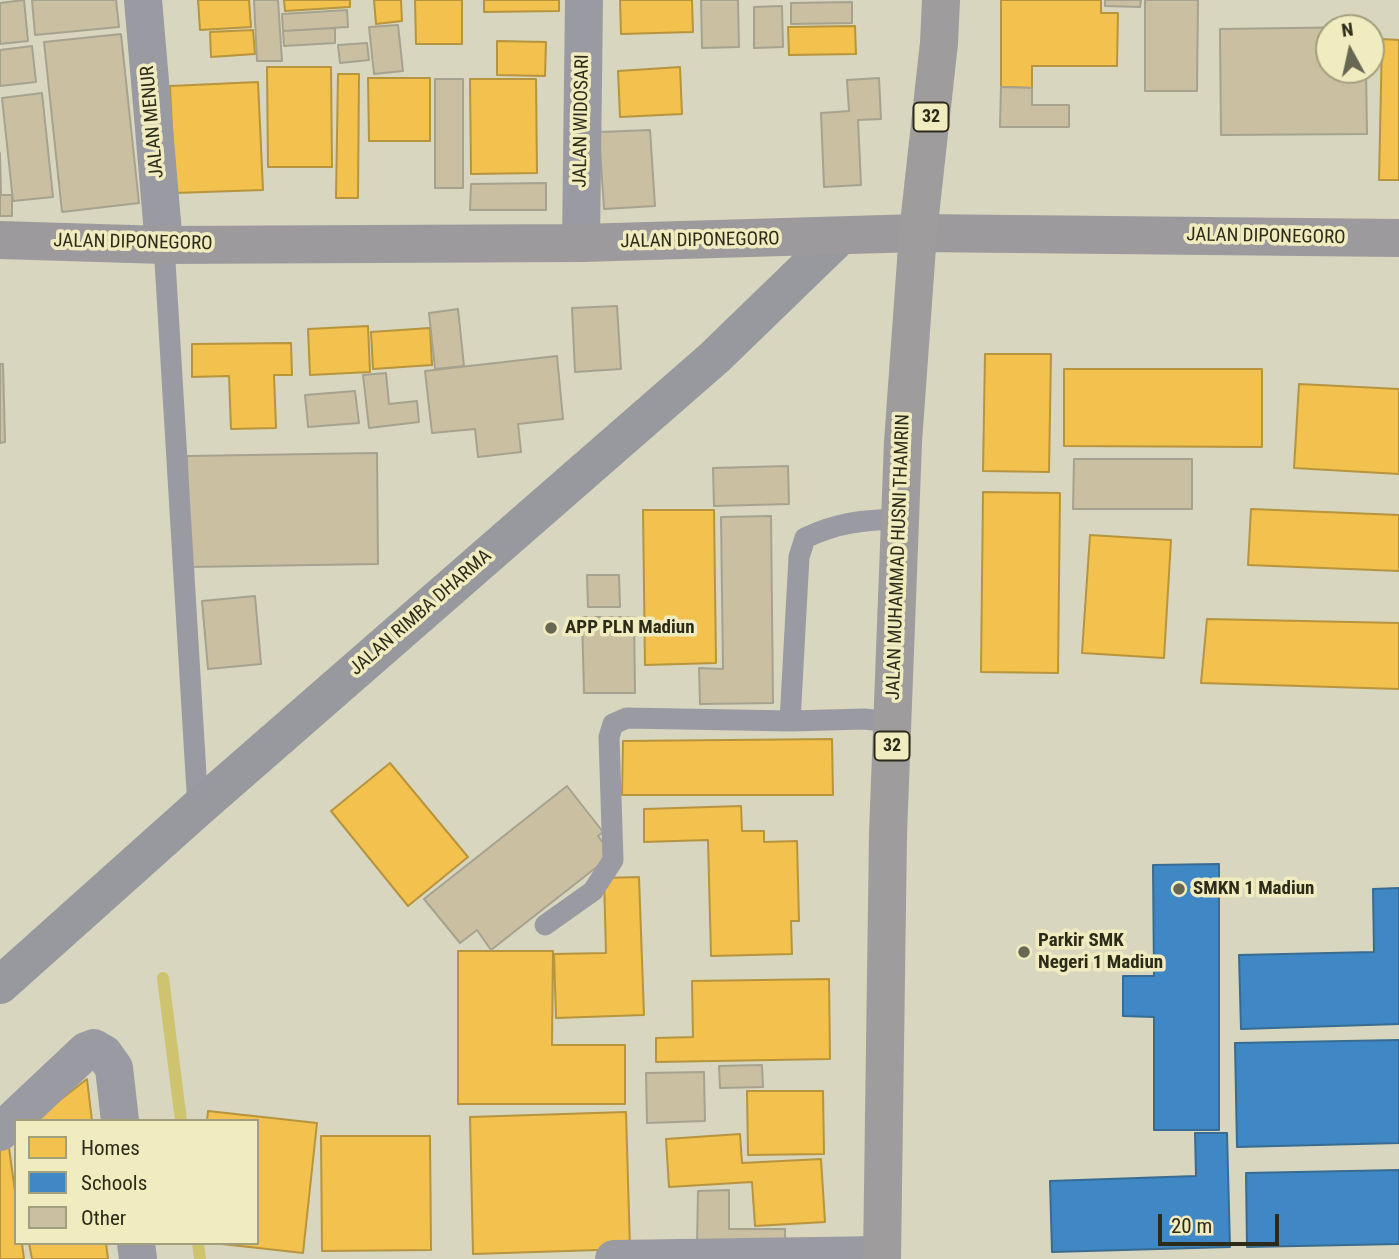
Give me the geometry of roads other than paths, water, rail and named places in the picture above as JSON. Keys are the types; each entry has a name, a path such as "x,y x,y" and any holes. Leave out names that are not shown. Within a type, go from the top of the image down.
{"highway":[{"name":"32","path":"918,233 939,43 941,0"},
{"name":"JALAN MUHAMMAD HUSNI THAMRIN","path":"882,1257 888,834 903,442 918,233"}],"main road":[{"name":"JALAN DIPONEGORO","path":"0,240 164,245 581,243 918,233 1399,238"},
{"name":"JALAN RIMBA DHARMA","path":"0,985 198,808 714,358 839,237"}],"street":[{"name":"JALAN MENUR","path":"143,0 164,245"},
{"name":"JALAN WIDOSARI","path":"581,243 584,0"},
{"path":"0,1132 86,1051 94,1048 104,1054 114,1068 120,1119"},
{"path":"614,1259 882,1257"}],"lane":[{"path":"164,245 198,808"},
{"path":"790,721 799,557 805,538 825,528 857,520 900,519"},
{"path":"545,925 593,891 612,860 609,737 613,723 627,718 790,721 863,719 893,722"}],"waterway":[{"path":"163,978 181,1119"},
{"path":"198,1245 200,1259"}],"place":[{"name":"APP PLN Madiun","path":"551,628"},
{"name":"SMKN 1 Madiun","path":"1179,889"},
{"name":"Parkir SMK Negeri 1 Madiun","path":"1024,952"}]}
